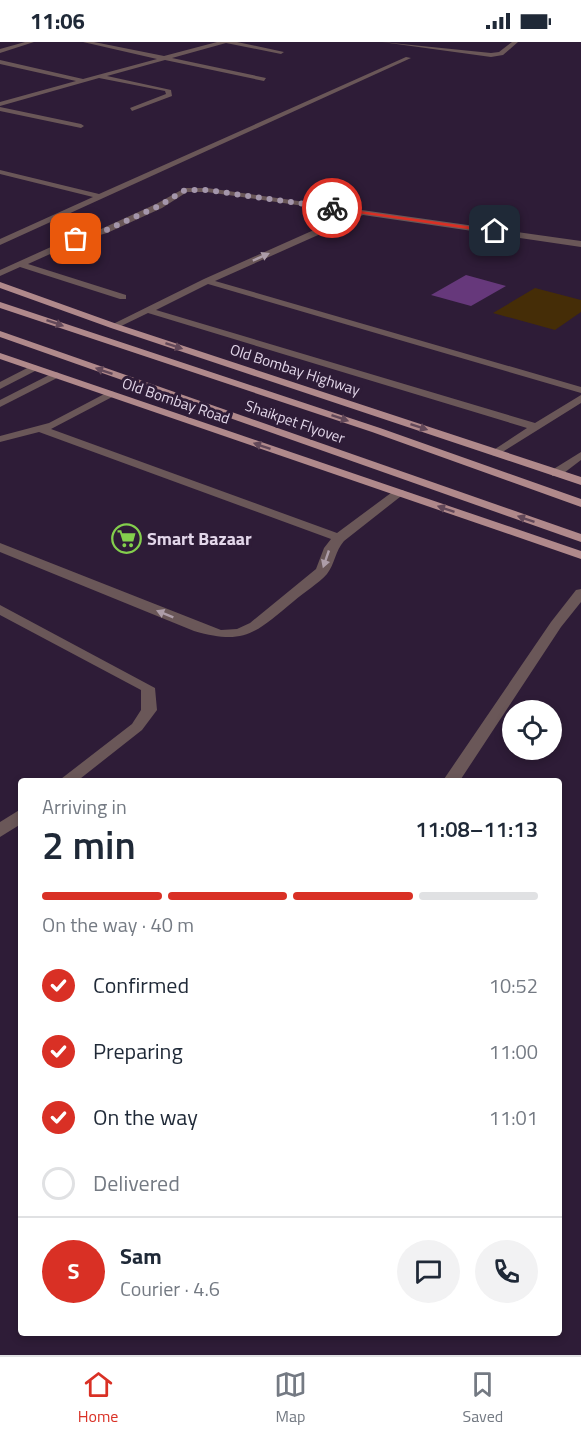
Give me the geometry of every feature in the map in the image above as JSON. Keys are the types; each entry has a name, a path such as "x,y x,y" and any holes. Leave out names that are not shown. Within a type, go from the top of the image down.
{"main road":[{"name":"Old Bombay Highway","path":"0,285 114,326 581,481"},
{"name":"Shaikpet Flyover","path":"0,304 376,430 581,503"},
{"name":"Shaikpet Flyover","path":"0,334 581,538"},
{"name":"Old Bombay Road","path":"0,357 581,555"}],"street":[{"path":"0,51 32,42"},
{"path":"86,42 264,79"},
{"path":"99,44 107,42"},
{"path":"0,104 225,42 281,52"},
{"path":"385,42 497,55 515,42"},
{"path":"424,48 437,42"},
{"path":"0,242 408,58"},
{"path":"0,62 83,80"},
{"path":"98,77 168,90 170,95 132,109"},
{"path":"0,109 81,126"},
{"path":"0,172 101,197"},
{"path":"0,273 76,239 104,231 159,206 185,190 207,190 581,244"},
{"path":"114,326 207,281 362,212"},
{"path":"20,264 123,297"},
{"path":"207,281 581,390"},
{"path":"147,310 537,427"},
{"path":"0,386 33,368"},
{"path":"0,404 55,375"},
{"path":"0,439 8,435 53,425 110,394"},
{"path":"496,453 581,398"},
{"path":"40,429 339,538"},
{"path":"556,473 581,455"},
{"path":"0,547 220,634 239,633 255,626 322,571 330,548 339,538 399,493"},
{"path":"453,778 556,625 581,593"},
{"path":"2,612 147,688 149,710 137,727 70,778"},
{"path":"0,831 18,817"}],"shaded area":[{"path":"466,275 506,286 471,306 431,295"},
{"path":"535,288 581,300 581,312 555,330 493,313"}],"way so far":[{"path":"76,239 104,231 159,206 185,190 207,190 332,208"}],"place":[{"name":"Smart Bazaar","path":"126,539"}],"route":[{"path":"332,208 495,231"}]}
